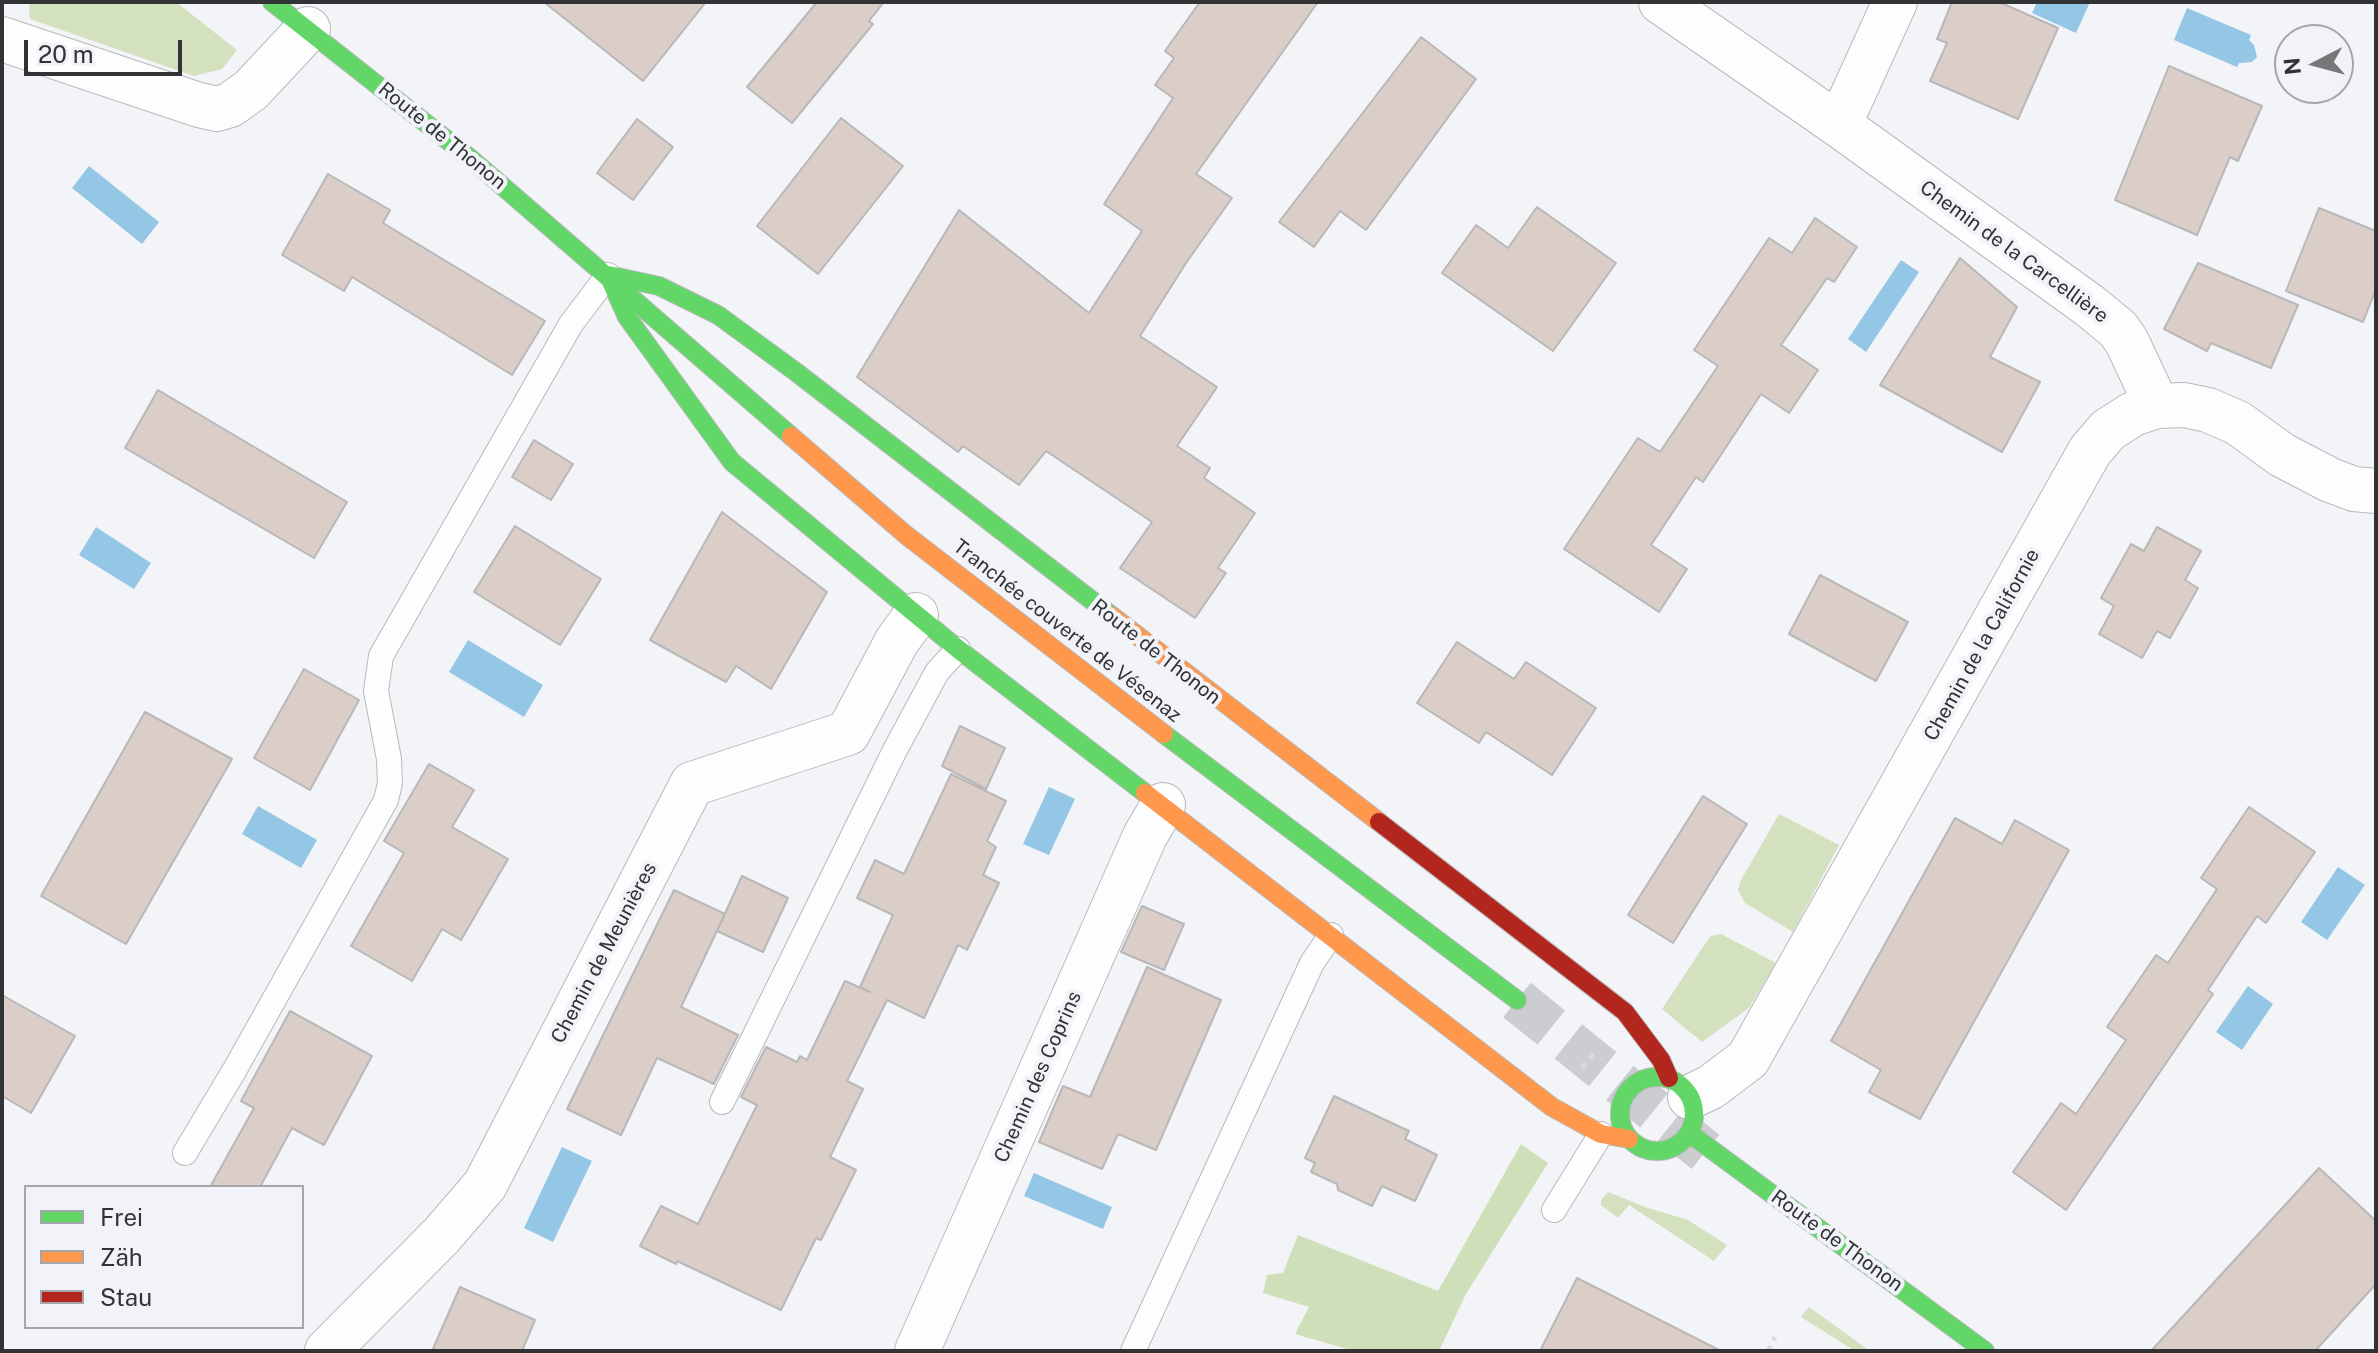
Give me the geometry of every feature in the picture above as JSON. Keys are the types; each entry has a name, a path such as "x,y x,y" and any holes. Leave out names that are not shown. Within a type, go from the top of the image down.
{"street":[{"name":"Route de Thonon","path":"272,2 460,149 608,275 627,317 732,462 958,649 1552,1107 1601,1134 1629,1139"},
{"name":"Chemin de la Carcellière","path":"1661,2 1839,125 2090,306 2118,329 2132,350 2157,406"},
{"path":"1839,125 1895,2"},
{"path":"2,39 217,109 230,105 251,90 308,29"},
{"name":"Route de Thonon","path":"608,275 659,286 718,315 1625,1012 1661,1060 1683,1103 1985,1351"},
{"name":"Tranchée couverte de Vésenaz","path":"608,275 906,535 1055,652 1517,1000"},
{"name":"Chemin de la Californie","path":"1683,1103 1711,1087 1748,1059 2090,451 2108,430 2133,414 2157,406 2184,405 2208,410 2238,423 2282,455 2369,498"},
{"name":"Chemin de Meunières","path":"327,1351 441,1236 485,1185 692,784 848,733 897,641 916,615"},
{"name":"Chemin des Coprins","path":"917,1351 1145,836 1163,805"},
{"path":"1657,1076 1683,1103 1674,1147 1650,1151 1629,1139 1620,1117 1621,1105 1626,1094 1644,1079 1657,1076"}],"lane":[{"path":"185,1153 386,800 390,783 389,759 376,691 381,656 571,324 608,275"},
{"path":"722,1102 895,750 937,672 958,649"},
{"path":"1133,1351 1312,963 1331,935"},
{"path":"1554,1210 1601,1134"}],"path":[{"path":"1552,1107 1625,1012"},
{"path":"1768,1351 1775,1337"}],"green space":[{"path":"32,2 176,2 237,50 222,69 194,76 30,19 29,6"},
{"path":"1779,814 1839,845 1793,932 1745,903 1738,890"},
{"path":"1721,934 1776,963 1749,1008 1702,1042 1662,1009 1707,941 1711,936"},
{"path":"1521,1144 1548,1163 1466,1294 1439,1351 1354,1351 1295,1334 1309,1307 1263,1293 1267,1275 1283,1273 1298,1235 1438,1291"},
{"path":"1608,1192 1688,1220 1727,1245 1714,1261 1629,1205 1618,1218 1601,1205"},
{"path":"1809,1307 1870,1351 1855,1351 1801,1317"}],"water":[{"path":"2037,2 2090,2 2076,33 2032,13"},
{"path":"2187,8 2251,35 2249,40 2257,57 2252,62 2239,63 2237,67 2174,40"},
{"path":"89,166 159,222 142,244 72,188"},
{"path":"1901,260 1919,272 1866,352 1848,339"},
{"path":"96,527 151,563 134,589 79,555"},
{"path":"468,640 543,685 524,717 449,672"},
{"path":"1049,787 1075,799 1049,855 1023,844"},
{"path":"258,806 317,840 301,868 242,834"},
{"path":"2338,867 2365,885 2327,940 2301,922"},
{"path":"2248,986 2273,1004 2242,1050 2216,1032"},
{"path":"562,1147 592,1161 553,1242 524,1228"},
{"path":"1034,1173 1112,1207 1103,1229 1024,1196"}],"building":[{"path":"544,2 706,2 643,81"},
{"path":"817,2 884,2 869,21 873,24 792,123 747,87"},
{"path":"1200,2 1318,2 1196,174 1232,198 1140,336 1217,387 1177,446 1210,468 1204,478 1255,513 1218,568 1226,573 1195,618 1120,568 1152,522 1046,451 1019,485 963,446 958,452 857,377 959,210 1089,313 1142,231 1104,204 1173,98 1155,85 1174,58 1165,51"},
{"path":"1952,2 1999,2 2058,28 2018,119 1930,81 1947,43 1937,39"},
{"path":"1421,37 1476,79 1366,230 1340,211 1314,247 1279,222"},
{"path":"2169,66 2262,106 2238,161 2230,157 2197,235 2115,200"},
{"path":"841,118 903,166 818,274 757,226"},
{"path":"637,119 673,147 633,200 597,173"},
{"path":"328,174 390,210 383,223 545,321 512,375 352,277 344,291 282,255"},
{"path":"1537,207 1616,263 1553,351 1442,273 1476,225 1508,248"},
{"path":"2319,208 2376,231 2376,289 2363,322 2286,291"},
{"path":"1815,218 1857,247 1834,282 1827,278 1781,345 1818,370 1789,413 1761,394 1703,482 1696,477 1651,545 1687,569 1659,612 1564,549 1638,438 1660,452 1718,366 1694,350 1769,238 1792,253"},
{"path":"1960,258 2017,307 1990,357 2040,382 2002,452 1880,385"},
{"path":"2198,263 2298,305 2271,368 2211,343 2207,351 2164,329"},
{"path":"158,390 347,502 314,558 125,448"},
{"path":"534,440 573,464 551,500 512,477"},
{"path":"722,512 827,592 771,689 736,666 726,682 650,640"},
{"path":"515,526 601,579 560,645 474,592"},
{"path":"2157,527 2201,551 2185,580 2198,588 2170,638 2157,631 2142,658 2099,634 2114,606 2101,598 2131,544 2144,551"},
{"path":"1820,575 1908,622 1876,681 1789,634"},
{"path":"1457,642 1514,679 1526,662 1596,708 1552,775 1486,732 1479,743 1417,703"},
{"path":"304,669 359,700 310,790 254,758"},
{"path":"145,712 232,759 126,944 41,896"},
{"path":"960,726 1005,748 986,789 942,766"},
{"path":"429,764 474,790 452,827 508,859 461,940 442,929 412,981 351,946 404,853 384,841"},
{"path":"951,774 1006,801 987,841 996,847 983,875 999,883 967,950 958,945 924,1018 887,1000 847,1081 863,1089 830,1157 856,1170 821,1240 816,1238 781,1310 640,1246 661,1206 698,1224 757,1105 741,1097 766,1047 797,1062 800,1056 807,1060 845,981 870,992 860,987 893,915 857,898 875,860 904,874"},
{"path":"1703,796 1747,824 1673,943 1628,915"},
{"path":"2249,807 2315,852 2266,923 2257,916 2208,990 2213,994 2066,1210 2013,1172 2061,1103 2076,1114 2126,1040 2107,1027 2156,955 2168,963 2217,889 2201,878"},
{"path":"1955,818 2002,844 2015,820 2069,850 1920,1119 1869,1092 1881,1070 1831,1041"},
{"path":"742,876 788,898 763,952 717,931"},
{"path":"674,890 725,914 681,1007 738,1035 714,1084 657,1058 621,1135 567,1109"},
{"path":"1142,906 1184,924 1164,970 1121,952"},
{"path":"1147,967 1221,1000 1156,1150 1118,1134 1102,1169 1039,1142 1063,1086 1090,1097"},
{"path":"2,995 75,1036 31,1113 2,1096"},
{"path":"290,1011 372,1056 324,1145 292,1128 261,1185 211,1185 254,1108 241,1101"},
{"path":"1334,1096 1409,1131 1405,1139 1437,1155 1415,1201 1382,1186 1372,1206 1338,1190 1337,1184 1311,1172 1315,1163 1305,1158"},
{"path":"2319,1168 2376,1221 2376,1284 2315,1351 2151,1351"},
{"path":"1577,1278 1721,1351 1540,1351"},
{"path":"460,1287 535,1320 522,1351 432,1351"}],"tunnel":[{"path":"1517,1000 1718,1162"}],"traffic: fast":[{"path":"272,2 470,158 791,436"},
{"path":"608,275 659,286 718,315 1112,616"},
{"path":"609,277 627,317 732,462 958,649 1145,793"},
{"path":"1164,734 1517,1000"},
{"path":"1657,1077 1678,1083 1688,1093 1694,1114 1688,1135 1678,1145 1657,1151 1636,1145 1626,1135 1620,1114 1626,1093 1636,1083 1657,1077"},
{"path":"1689,1133 1985,1351"}],"traffic: slow":[{"path":"791,436 906,535 1164,734"},
{"path":"1112,616 1379,822"},
{"path":"1145,793 1552,1107 1601,1134 1629,1139"}],"traffic: jam":[{"path":"1379,822 1625,1012 1661,1060 1669,1078"}]}
